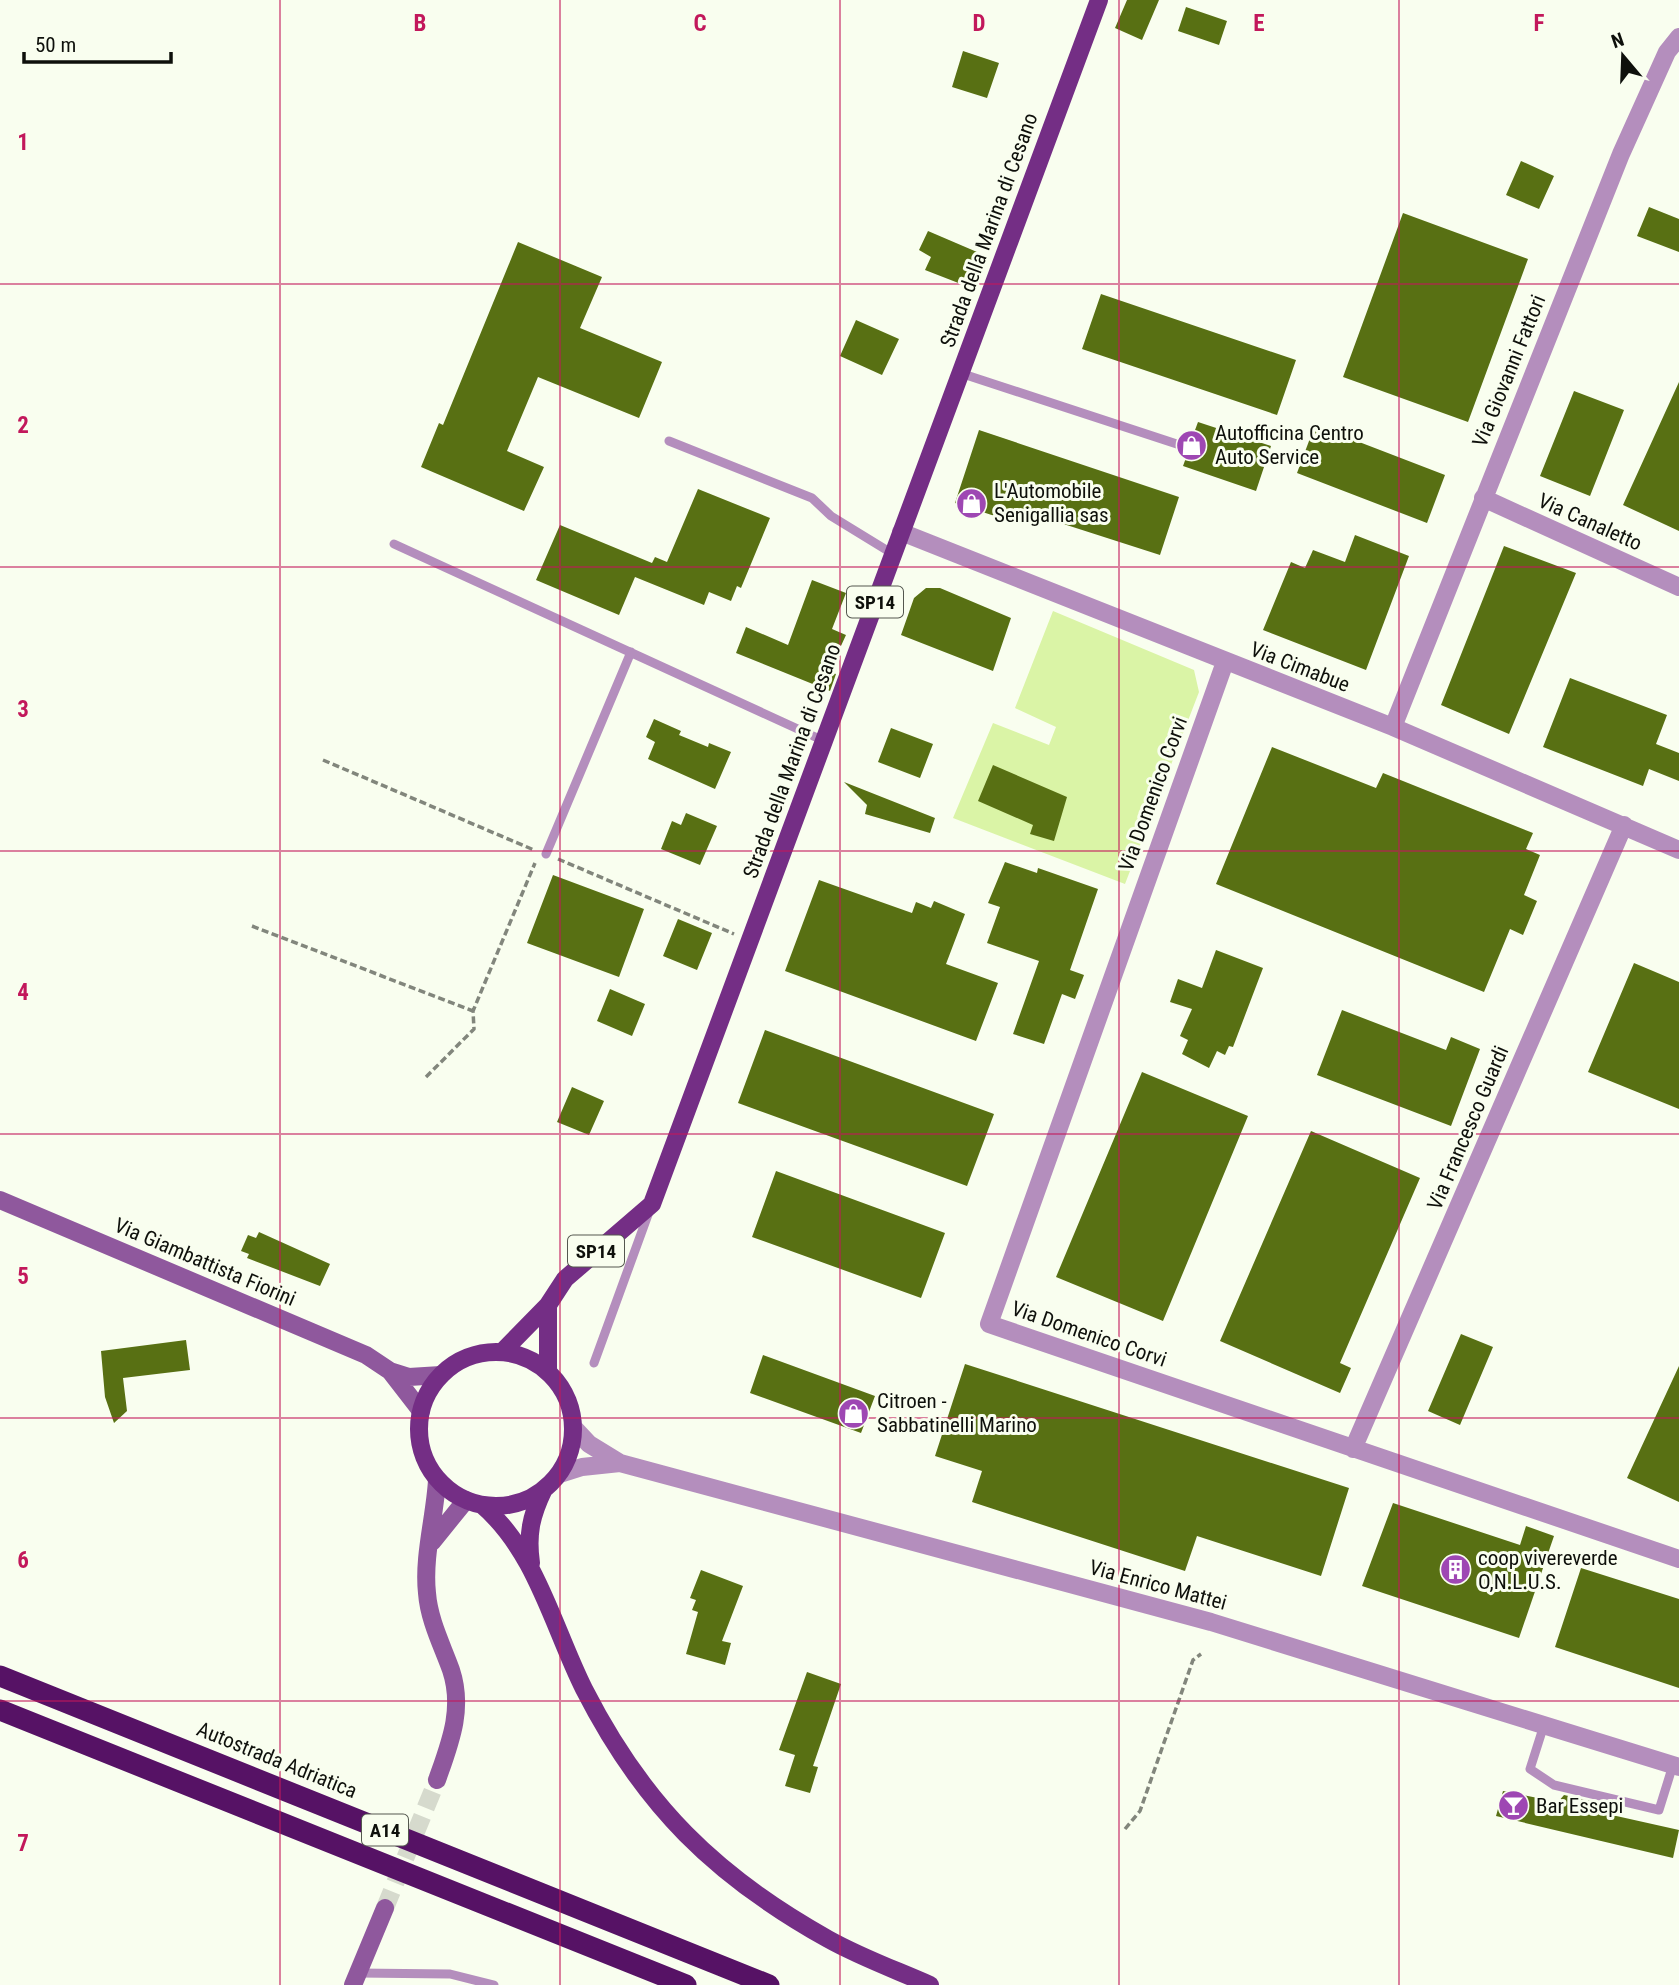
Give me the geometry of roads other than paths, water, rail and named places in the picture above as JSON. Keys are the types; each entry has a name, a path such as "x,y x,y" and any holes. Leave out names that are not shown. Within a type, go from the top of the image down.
{"highway":[{"name":"Autostrada Adriatica","path":"0,1676 769,1985"},
{"name":"A14","path":"0,1710 686,1985"}],"main road":[{"name":"Strada della Marina di Cesano","path":"502,1352 548,1305 565,1279 652,1204 1099,0"},
{"name":"Via Giambattista Fiorini","path":"0,1200 366,1355 390,1371 409,1377 440,1375"},
{"path":"548,1305 548,1371"},
{"path":"437,1780 454,1734 457,1705 452,1674 427,1596 426,1570 437,1480 421,1447 421,1411 428,1392 440,1375 469,1357 502,1352 526,1357 548,1371 566,1397 574,1428 573,1444 560,1474 543,1491 524,1501 503,1507 474,1503"},
{"name":"Via Giambattista Fiorini","path":"390,1371 421,1411"},
{"path":"437,1480 474,1503 510,1534 531,1570 562,1642 607,1732 628,1766 678,1829 746,1889 830,1941 930,1985"},
{"path":"531,1570 530,1528 543,1491"},
{"path":"430,1545 474,1503"},
{"path":"355,1979 385,1908"}],"street":[{"name":"Via Giovanni Fattori","path":"1393,727 1621,155 1667,52 1679,37"},
{"name":"Via Canaletto","path":"1483,498 1679,587"},
{"name":"Via Cimabue","path":"901,532 1393,727 1679,850"},
{"name":"Via Domenico Corvi","path":"1225,662 989,1324 1679,1559"},
{"name":"Via Francesco Guardi","path":"1353,1449 1624,825"},
{"name":"Via Enrico Mattei","path":"574,1428 589,1444 620,1463 1211,1622 1676,1766"},
{"name":"Via Enrico Mattei","path":"560,1474 582,1467 620,1463"}],"lane":[{"path":"960,373 1189,448"},
{"path":"669,441 812,498 831,516 893,554"},
{"path":"394,544 824,741"},
{"path":"543,853 631,652"},
{"path":"594,1363 652,1204"},
{"path":"1544,1725 1530,1769 1554,1786 1659,1810 1676,1766"},
{"path":"355,1979 450,1975 494,1985"}],"tunnel":[{"path":"385,1908 437,1780"}],"place":[{"name":"Autofficina Centro Auto Service","path":"1192,445"},
{"name":"L'Automobile Senigallia sas","path":"971,503"},
{"name":"Citroen - Sabbatinelli Marino","path":"854,1413"},
{"name":"coop vivereverde O,N.L.U.S.","path":"1455,1570"},
{"name":"Bar Essepi","path":"1513,1806"}]}
